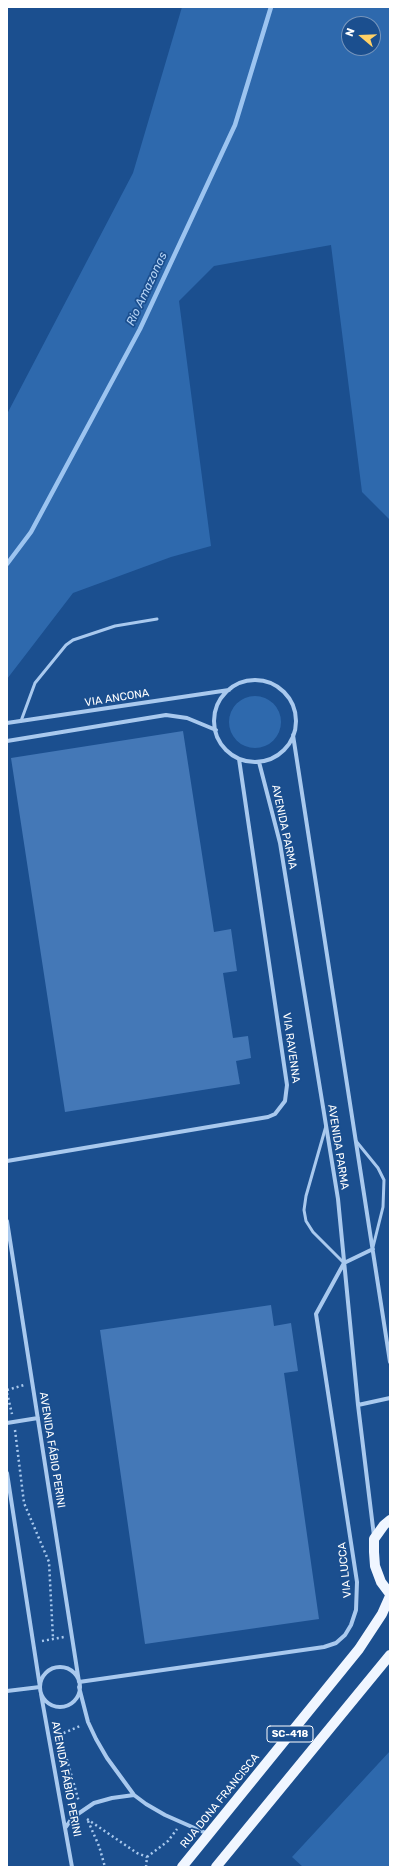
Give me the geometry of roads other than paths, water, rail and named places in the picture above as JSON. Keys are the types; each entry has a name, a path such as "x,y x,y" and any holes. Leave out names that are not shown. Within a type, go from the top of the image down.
{"main road":[{"path":"390,1520 384,1525 374,1539 376,1566 381,1582 390,1595"},
{"name":"RUA DONA FRANCISCA","path":"182,1867 359,1649 382,1614 390,1595"},
{"name":"SC-418","path":"216,1867 390,1655"}],"street":[{"path":"251,681 263,681 274,685 291,701 295,712 296,724 288,745 280,754 259,762 240,759 228,752 220,742 216,730 215,719 217,708 222,698 230,690 240,684 251,681"},
{"name":"VIA ANCONA","path":"7,724 230,690"},
{"path":"7,741 166,715 187,718 216,730"},
{"name":"AVENIDA PARMA","path":"293,735 390,1362"},
{"name":"VIA RAVENNA","path":"7,1161 268,1117 275,1114 284,1101 287,1085 240,759"},
{"name":"AVENIDA PARMA","path":"259,762 280,843 338,1200 358,1405 374,1539"},
{"name":"AVENIDA FÁBIO PERINI","path":"7,1221 78,1682"},
{"path":"344,1263 372,1249"},
{"name":"VIA LUCCA","path":"78,1682 324,1647 336,1643 345,1635 351,1625 356,1610 357,1582 316,1314 344,1263"},
{"path":"358,1405 390,1398"},
{"path":"7,1423 38,1418"},
{"path":"7,1473 41,1694 48,1704 60,1707 66,1706 76,1699 79,1687"},
{"path":"40,1687 44,1676 48,1671 60,1668 72,1672 78,1682 88,1722 107,1758 134,1795 146,1804 182,1823 208,1834"},
{"path":"7,1691 40,1687"},
{"name":"AVENIDA FÁBIO PERINI","path":"41,1694 72,1867"},
{"path":"66,1827 72,1818 94,1804 112,1798 134,1795"}],"lane":[{"path":"21,721 35,683 66,645 73,640 114,626 157,619"},
{"path":"326,1126 306,1196 304,1210 306,1221 313,1232 344,1263"},
{"path":"356,1140 378,1168 384,1180 383,1207 372,1249"}],"waterway":[{"name":"Rio Amazonas","path":"7,564 31,532 140,329 235,125 271,7"}]}
